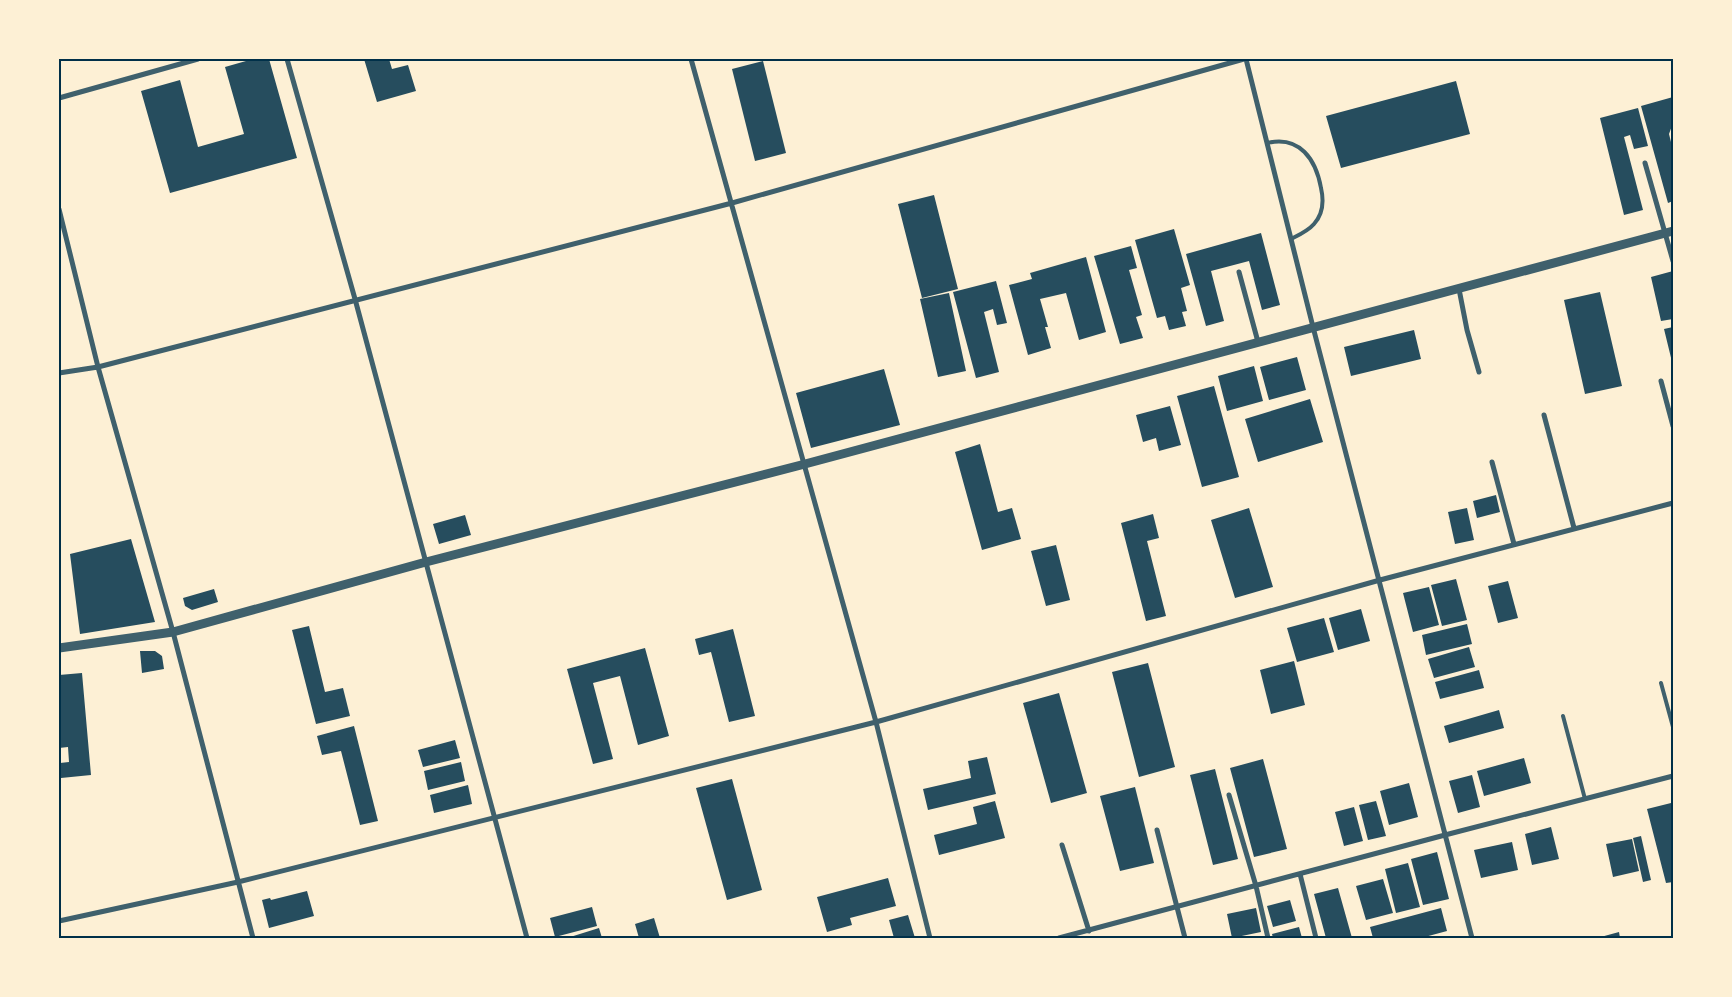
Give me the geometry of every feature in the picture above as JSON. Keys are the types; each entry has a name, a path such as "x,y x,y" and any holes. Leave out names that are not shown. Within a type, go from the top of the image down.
{"street":[{"path":"59,98 198,59"},
{"path":"287,59 355,299 527,938"},
{"path":"691,59 876,722 930,938"},
{"path":"59,373 98,367 732,203 1245,59 1472,938"},
{"path":"1646,163 1669,232 1673,261"},
{"path":"59,209 98,367 173,632 253,938"},
{"path":"59,648 173,632 426,562 805,464 1669,232"},
{"path":"1239,272 1258,342"},
{"path":"1458,288 1479,372"},
{"path":"1661,381 1673,426"},
{"path":"1544,415 1574,528"},
{"path":"1492,462 1514,544"},
{"path":"59,921 238,882 495,816 876,722 1380,580 1673,503"},
{"path":"1059,938 1078,936 1089,930 1673,776"},
{"path":"1229,795 1256,886 1268,938"},
{"path":"1157,830 1185,938"},
{"path":"1062,845 1089,930"},
{"path":"1300,874 1316,938"}],"lane":[{"path":"1267,143 1275,141 1298,146 1310,157 1319,173 1323,198 1321,212 1314,224 1291,239"},
{"path":"1661,683 1673,727"},
{"path":"1563,716 1585,799"}],"building":[{"path":"253,59 269,59 297,158 170,193 141,91 180,80 198,147 244,134 225,67"},
{"path":"364,59 389,59 392,69 408,65 416,91 377,102"},
{"path":"763,61 786,153 755,161 732,69"},
{"path":"1456,81 1470,134 1341,168 1326,116"},
{"path":"1673,97 1673,123 1669,134 1673,150 1673,201 1668,203 1641,106"},
{"path":"1638,108 1648,146 1634,149 1630,135 1624,137 1643,210 1624,215 1600,118"},
{"path":"934,195 958,289 922,298 898,204"},
{"path":"1174,229 1190,285 1181,288 1187,311 1182,312 1186,326 1169,330 1165,316 1157,318 1135,240"},
{"path":"1261,233 1280,305 1262,310 1249,261 1211,271 1224,321 1206,326 1186,254"},
{"path":"1131,246 1137,268 1129,270 1142,315 1136,317 1143,338 1120,344 1094,256"},
{"path":"1086,257 1106,332 1079,340 1066,293 1040,299 1048,327 1045,327 1051,348 1028,355 1009,285 1032,279 1030,273"},
{"path":"1673,271 1673,319 1661,321 1651,277"},
{"path":"996,281 1007,323 997,325 993,309 984,312 999,372 976,378 953,292"},
{"path":"1600,292 1622,386 1585,394 1564,300"},
{"path":"949,293 966,371 938,377 920,299"},
{"path":"1673,327 1673,366 1664,329"},
{"path":"1414,330 1421,359 1351,376 1344,347"},
{"path":"1297,357 1306,390 1269,400 1260,367"},
{"path":"1254,366 1263,401 1227,411 1218,376"},
{"path":"884,369 900,425 811,448 796,393"},
{"path":"1214,386 1239,477 1202,487 1177,396"},
{"path":"1310,399 1323,442 1258,462 1245,419"},
{"path":"1170,406 1181,445 1159,451 1156,438 1143,442 1136,415"},
{"path":"980,444 998,512 1012,508 1021,539 982,550 955,452"},
{"path":"1496,495 1500,512 1477,518 1473,501"},
{"path":"1249,508 1273,587 1235,598 1211,520"},
{"path":"1467,508 1474,540 1455,544 1448,512"},
{"path":"1153,514 1159,538 1147,541 1166,616 1146,621 1121,523"},
{"path":"465,515 471,535 439,544 433,524"},
{"path":"131,539 155,622 80,634 70,554"},
{"path":"1056,545 1070,600 1046,606 1031,551"},
{"path":"1456,579 1467,620 1442,626 1431,585"},
{"path":"1508,581 1518,618 1498,623 1488,586"},
{"path":"1429,587 1439,625 1413,632 1403,593"},
{"path":"214,589 218,602 192,610 185,606 183,598"},
{"path":"1361,609 1370,641 1338,650 1329,618"},
{"path":"1324,618 1334,652 1297,662 1287,628"},
{"path":"1467,624 1472,644 1426,655 1422,635"},
{"path":"309,626 325,692 343,688 350,716 316,724 292,630"},
{"path":"733,629 755,716 729,722 711,652 699,655 695,639"},
{"path":"1469,647 1475,667 1434,678 1428,659"},
{"path":"645,648 669,736 638,745 620,676 593,683 613,759 593,764 567,669"},
{"path":"140,651 155,651 162,656 164,669 142,673"},
{"path":"1294,661 1305,705 1271,714 1260,670"},
{"path":"1148,663 1175,767 1139,777 1112,672"},
{"path":"1479,670 1484,688 1440,699 1435,682"},
{"path":"82,673 91,775 61,778 60,763 69,762 68,747 59,748 59,675"},
{"path":"1059,693 1087,793 1051,803 1023,703"},
{"path":"1499,710 1504,728 1449,743 1444,726"},
{"path":"354,726 378,821 360,825 341,751 322,755 317,736"},
{"path":"455,740 460,758 423,767 418,750"},
{"path":"987,757 996,794 928,810 923,789 971,778 968,761"},
{"path":"1524,758 1531,783 1484,796 1477,771"},
{"path":"1263,759 1287,849 1254,857 1230,768"},
{"path":"461,762 465,781 428,790 424,771"},
{"path":"1215,769 1238,859 1213,865 1190,775"},
{"path":"1472,775 1480,807 1458,813 1449,781"},
{"path":"732,779 762,890 727,900 696,788"},
{"path":"1409,783 1418,817 1389,825 1380,791"},
{"path":"468,785 472,804 434,813 430,795"},
{"path":"1135,787 1154,863 1120,871 1100,796"},
{"path":"995,801 1005,838 939,855 934,835 977,824 973,807"},
{"path":"1376,801 1386,836 1368,840 1359,805"},
{"path":"1671,803 1673,813 1673,882 1666,883 1647,809"},
{"path":"1354,807 1363,841 1344,846 1335,812"},
{"path":"1551,827 1559,859 1532,865 1525,834"},
{"path":"1641,836 1651,880 1643,882 1633,838"},
{"path":"1632,839 1639,871 1613,877 1606,844"},
{"path":"1512,842 1518,870 1481,878 1474,850"},
{"path":"1437,852 1449,899 1423,905 1411,859"},
{"path":"1408,863 1420,907 1396,913 1385,869"},
{"path":"888,878 896,906 850,918 852,925 827,932 817,897"},
{"path":"1383,879 1393,913 1366,920 1356,886"},
{"path":"1338,888 1352,938 1326,938 1314,894"},
{"path":"307,891 314,916 269,928 262,900 270,898 271,900"},
{"path":"1290,900 1296,921 1273,927 1267,906"},
{"path":"592,907 597,926 555,937 550,918"},
{"path":"1256,908 1261,932 1232,938 1227,914"},
{"path":"1441,908 1447,931 1421,938 1373,938 1370,927"},
{"path":"908,915 915,938 894,938 889,920"},
{"path":"654,918 660,938 639,938 635,924"},
{"path":"1299,927 1302,938 1273,938 1272,934"},
{"path":"599,928 602,938 567,938"},
{"path":"1619,932 1620,938 1597,938"}]}
